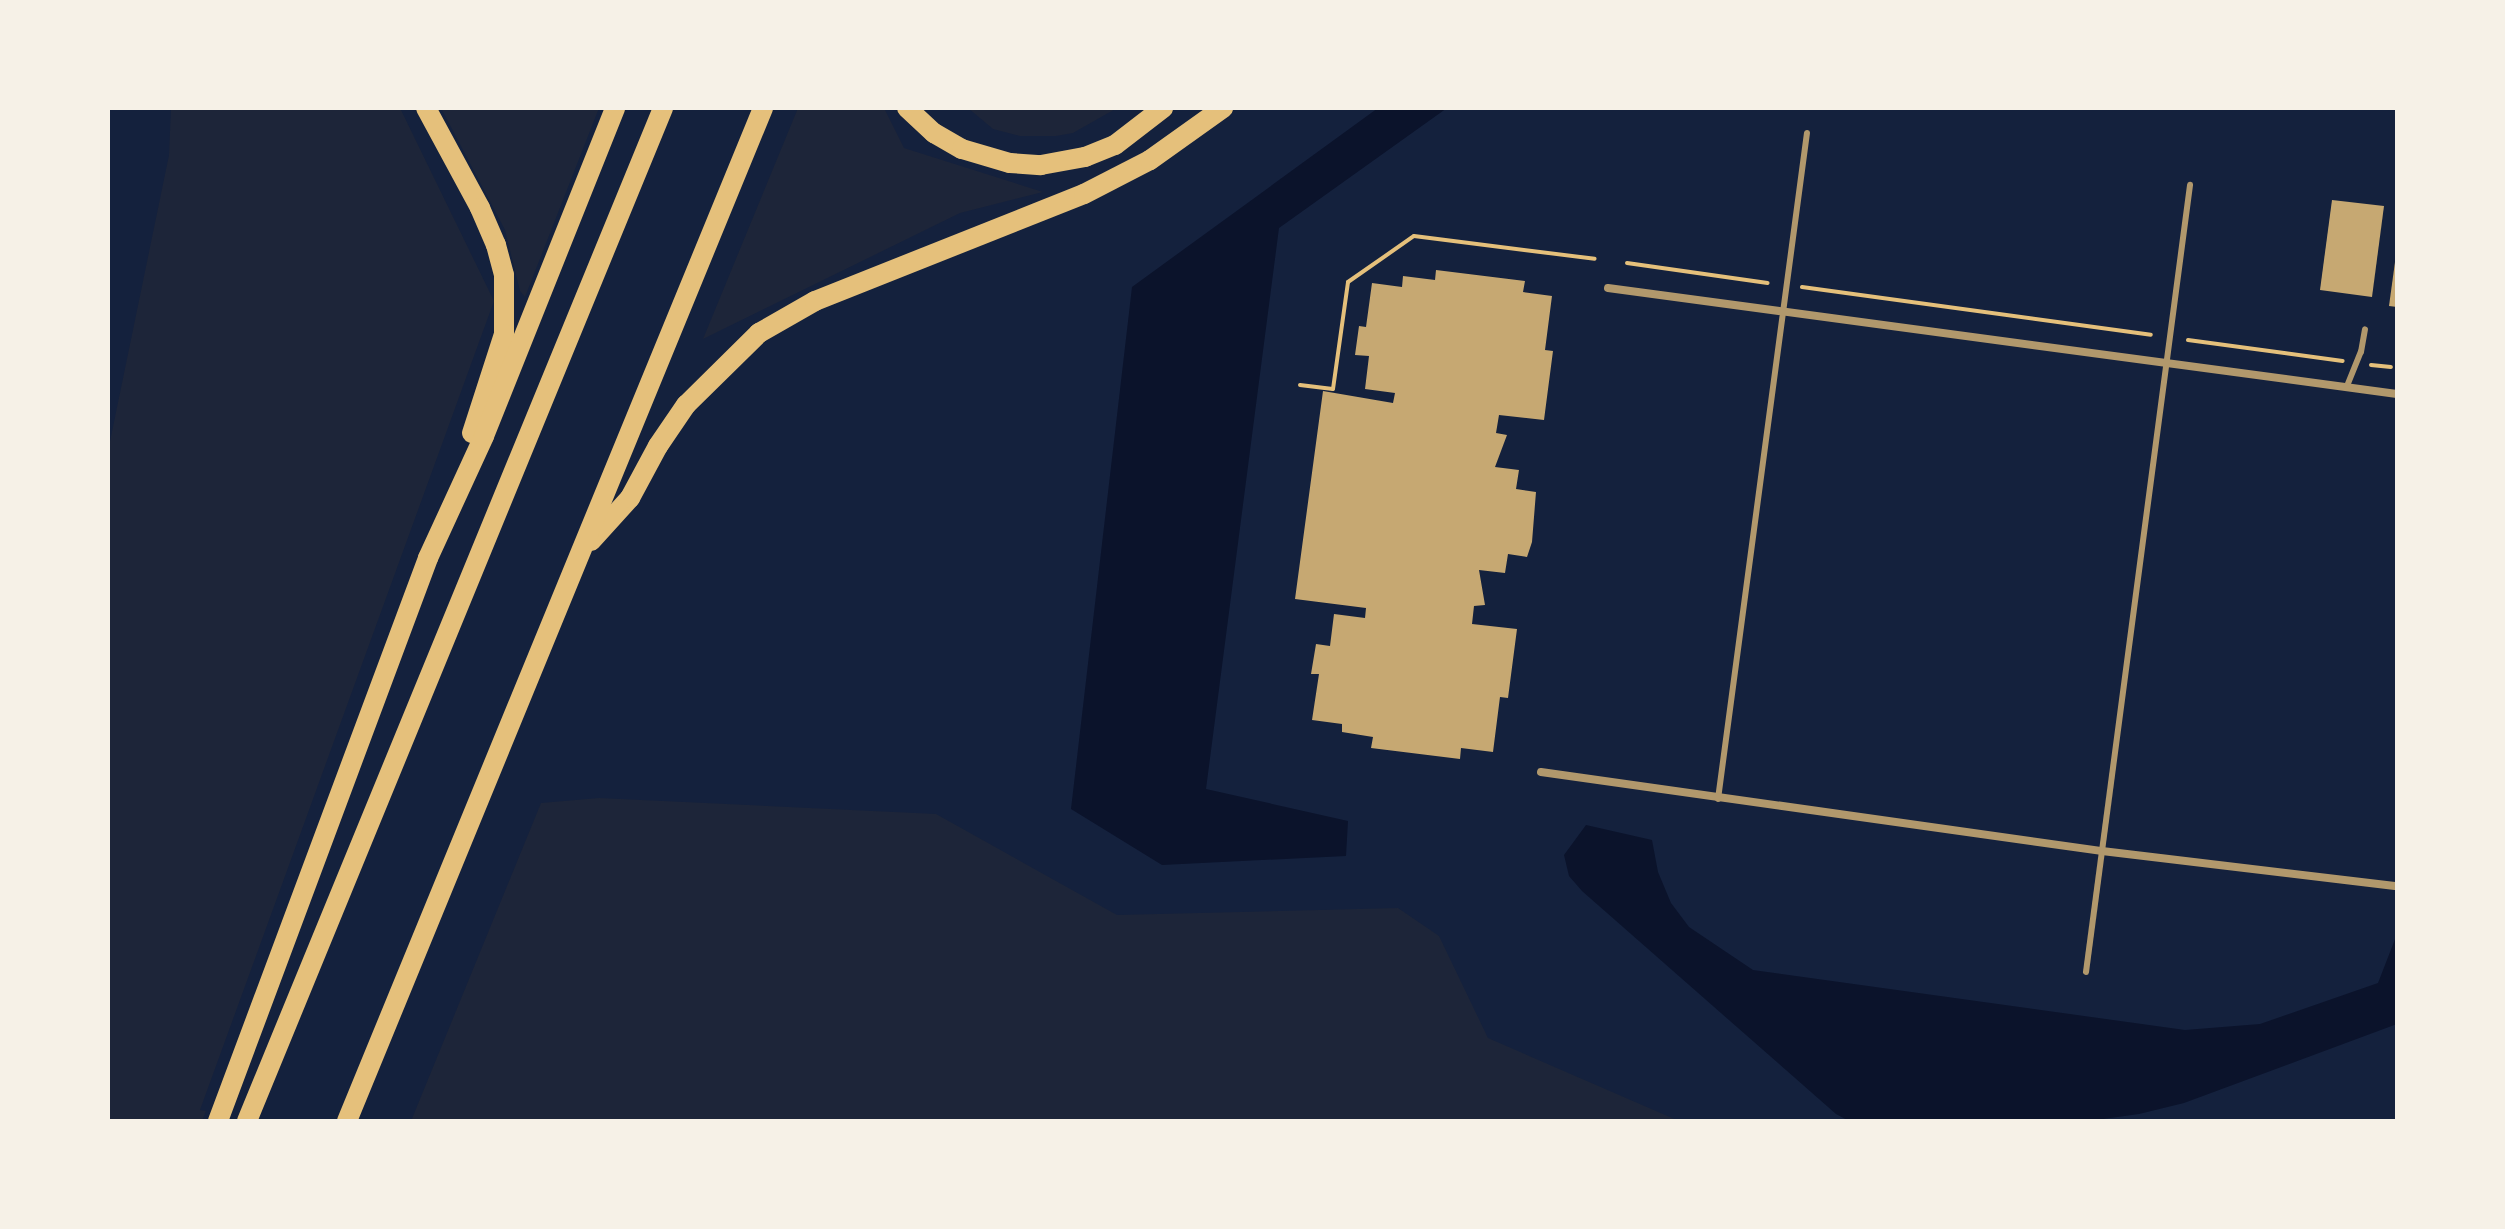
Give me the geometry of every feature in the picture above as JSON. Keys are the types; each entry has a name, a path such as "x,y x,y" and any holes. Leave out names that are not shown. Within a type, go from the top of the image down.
{"highway":[{"path":"218,1121 313,859 449,507 501,347 506,292 496,245 426,108"},
{"path":"449,507 484,436 615,108"},
{"path":"247,1121 663,108"},
{"path":"347,1121 763,108"},
{"path":"907,108 934,133 962,149 1010,163 1041,165 1101,152 1130,136 1163,108"},
{"path":"580,554 630,498 658,446 686,405 759,333 815,301 1107,183 1150,160 1223,108"}],"street":[{"path":"1608,288 2397,394"},
{"path":"1541,772 2102,851 2397,886"}],"lane":[{"path":"1718,799 1807,133"},
{"path":"2086,972 2190,185"},
{"path":"2347,386 2361,352 2365,329"}],"path":[{"path":"1300,385 1333,389 1348,282 1414,236 1595,259"},
{"path":"1627,263 1768,283"},
{"path":"1802,287 2151,335"},
{"path":"2188,340 2343,361"},
{"path":"2371,365 2391,367"}],"shaded area":[{"path":"171,108 400,108 494,301 200,1110 206,1111 202,1121 108,1121 108,451 169,155"},
{"path":"441,108 599,108 525,297 520,291 505,230"},
{"path":"798,108 884,108 904,148 1043,192 960,213 703,339"},
{"path":"968,108 1117,108 1073,133 1020,136 993,129"},
{"path":"1378,108 1447,108 1279,228 1206,789 1348,821 1346,856 1162,865 1071,809 1132,287"},
{"path":"599,798 936,814 1117,915 1398,908 1439,936 1488,1038 1679,1121 411,1121 541,803"},
{"path":"1586,825 1652,840 1658,872 1671,903 1689,927 1753,970 2185,1030 2260,1024 2378,983 2397,934 2397,1024 2184,1103 2139,1114 2089,1121 1849,1121 1836,1114 1582,891 1569,876 1564,855"}],"building":[{"path":"2332,200 2384,206 2372,297 2320,290"},
{"path":"2397,262 2397,307 2389,306"},
{"path":"1436,270 1525,281 1523,292 1552,296 1545,350 1553,351 1544,420 1499,415 1496,433 1507,435 1495,467 1519,470 1516,489 1536,492 1532,542 1527,557 1508,554 1505,573 1479,570 1485,605 1474,606 1472,624 1517,629 1508,698 1500,697 1493,752 1461,748 1460,759 1371,748 1373,737 1342,732 1342,724 1312,720 1319,674 1311,674 1316,644 1330,646 1334,614 1365,618 1366,608 1295,599 1323,391 1393,403 1395,393 1365,389 1369,356 1355,355 1359,326 1366,327 1372,283 1402,287 1403,276 1435,280"}]}
